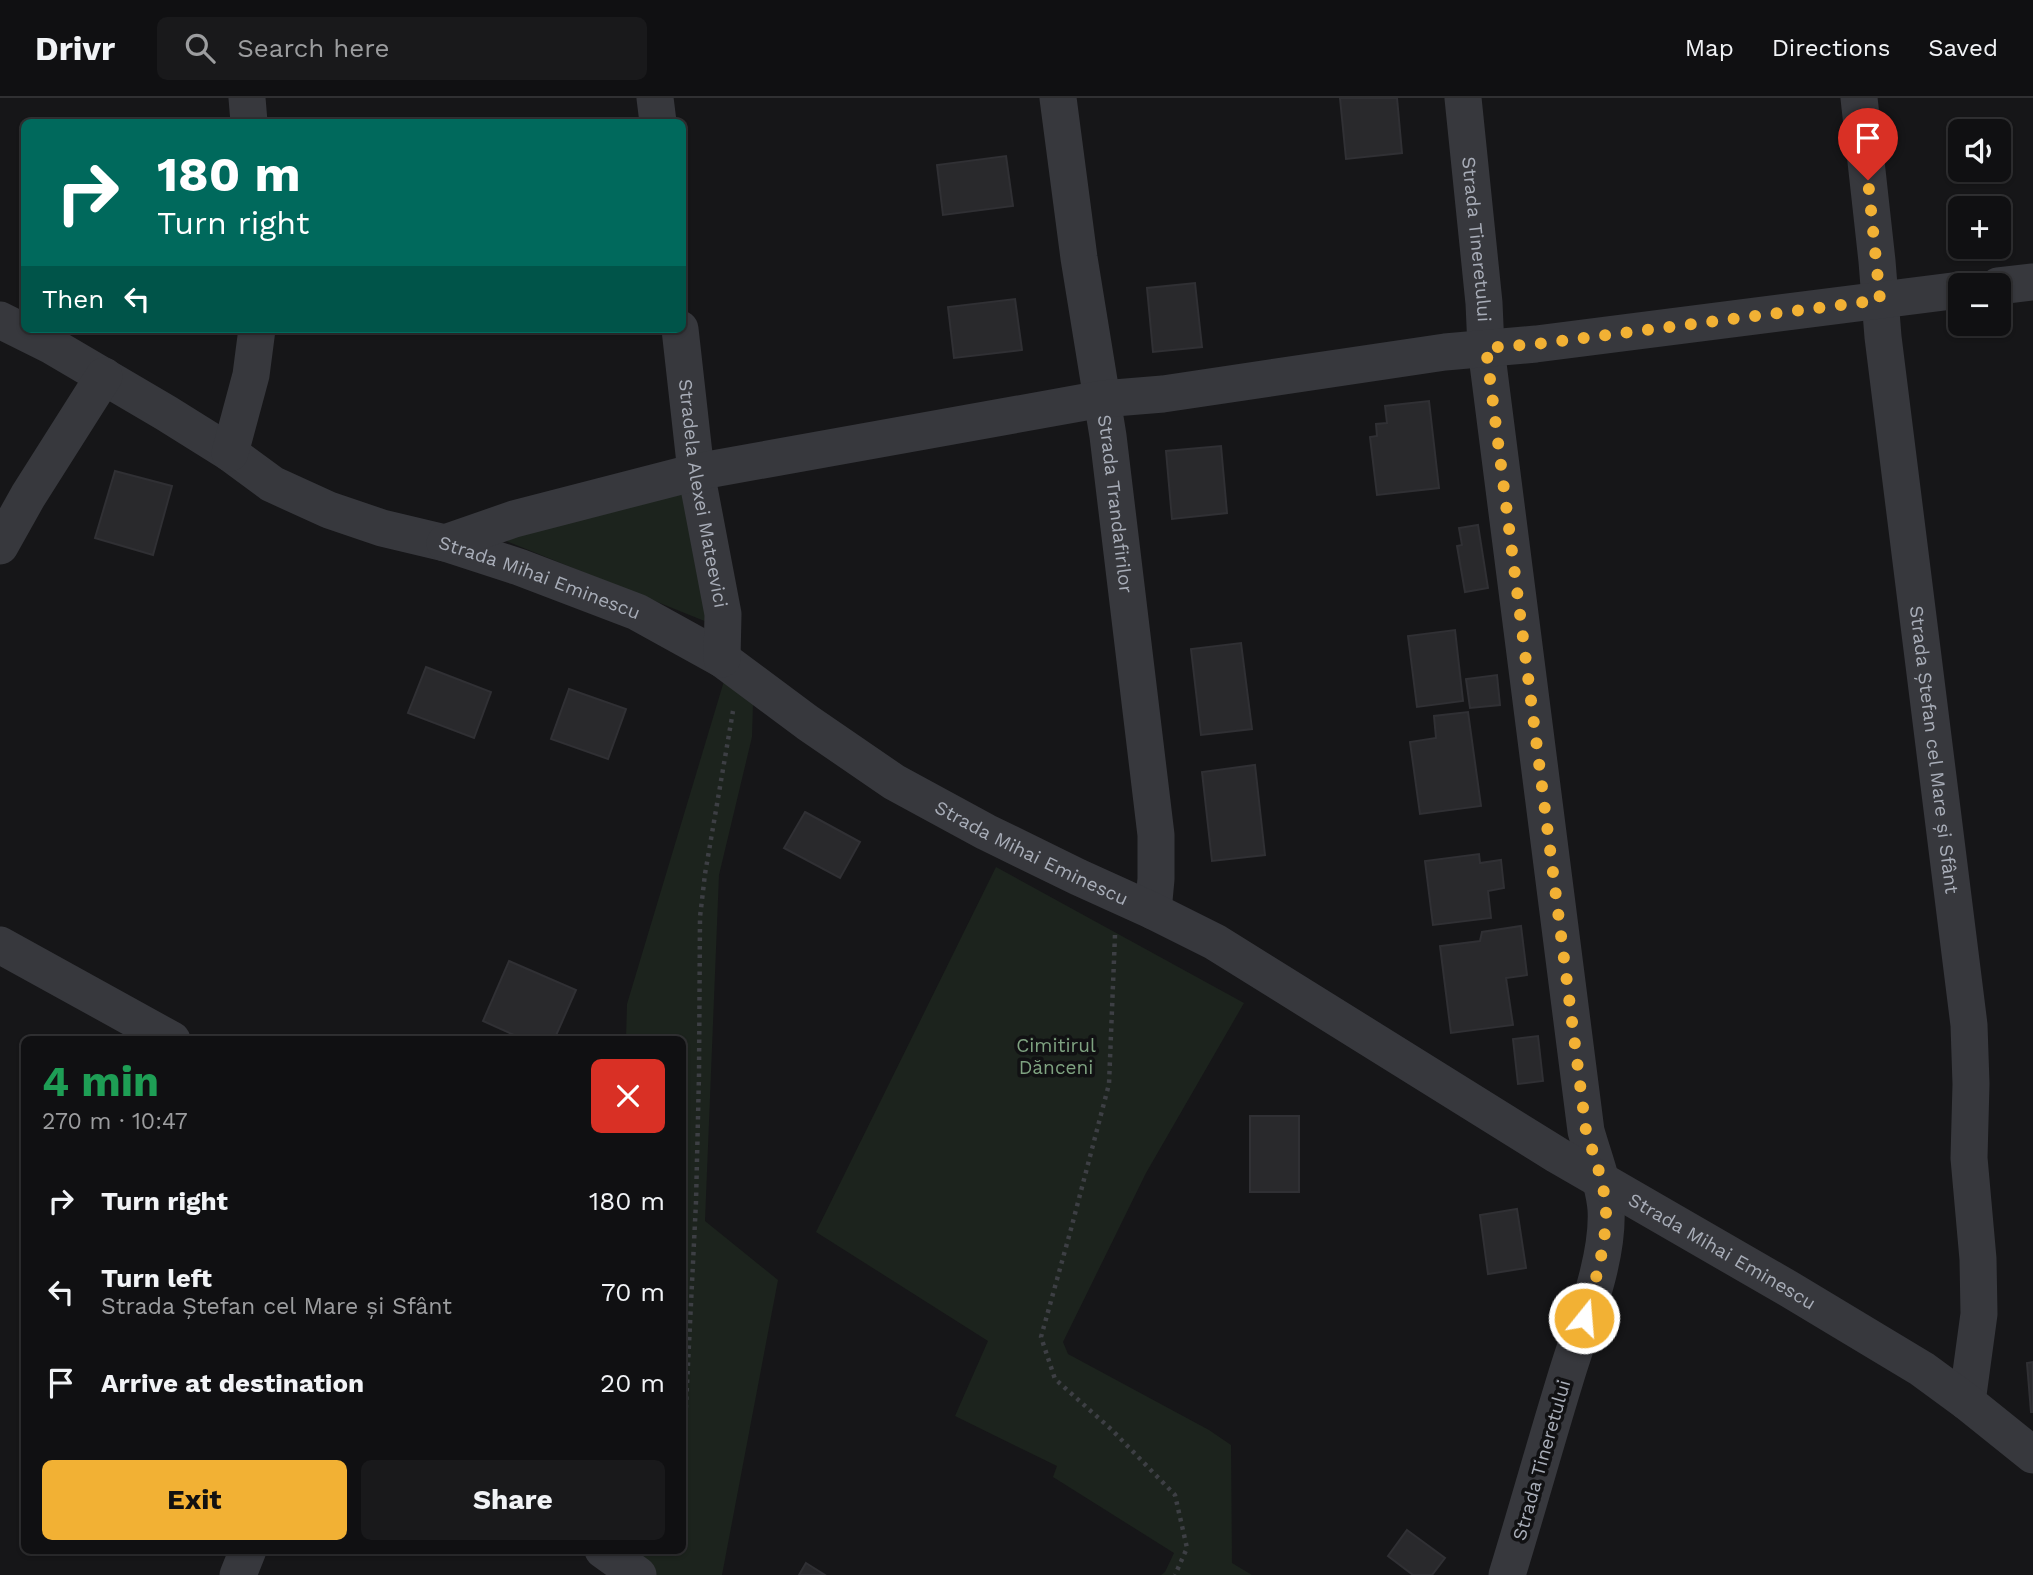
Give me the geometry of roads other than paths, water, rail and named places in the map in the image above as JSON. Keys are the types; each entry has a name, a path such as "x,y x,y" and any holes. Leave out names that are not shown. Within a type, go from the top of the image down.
{"street":[{"path":"247,98 249,119"},
{"path":"655,98 658,119"},
{"name":"Strada Trandafirilor","path":"1058,98 1079,258 1102,399 1156,835 1156,879 1138,904"},
{"name":"Strada Tineretului","path":"1463,98 1484,303 1486,348 1586,1131 1601,1181 1606,1209 1598,1273 1507,1575"},
{"name":"Strada Ștefan cel Mare și Sfânt","path":"1859,98 1883,337 1969,1025 1969,1158 1978,1259 1979,1314 1967,1402"},
{"path":"2011,285 2033,282"},
{"path":"445,543 514,519 696,472 1102,399 1163,394 1445,352 1536,344 1948,292"},
{"name":"Strada Mihai Eminescu","path":"0,320 21,330"},
{"name":"Strada Mihai Eminescu","path":"26,333 104,376 230,453 272,484 328,510 519,567 637,612 730,665 894,782 986,832 1215,942 1601,1181 1922,1369 2033,1455"},
{"path":"230,453 251,374 256,333"},
{"name":"Stradela Alexei Mateevici","path":"680,333 696,472 730,665"},
{"path":"0,546 28,496 104,376"},
{"path":"0,946 165,1036"},
{"path":"238,1575 246,1554"},
{"path":"609,1554 638,1575"}],"park label":[{"name":"Cimitirul Dănceni","path":"1056,1056"}]}
